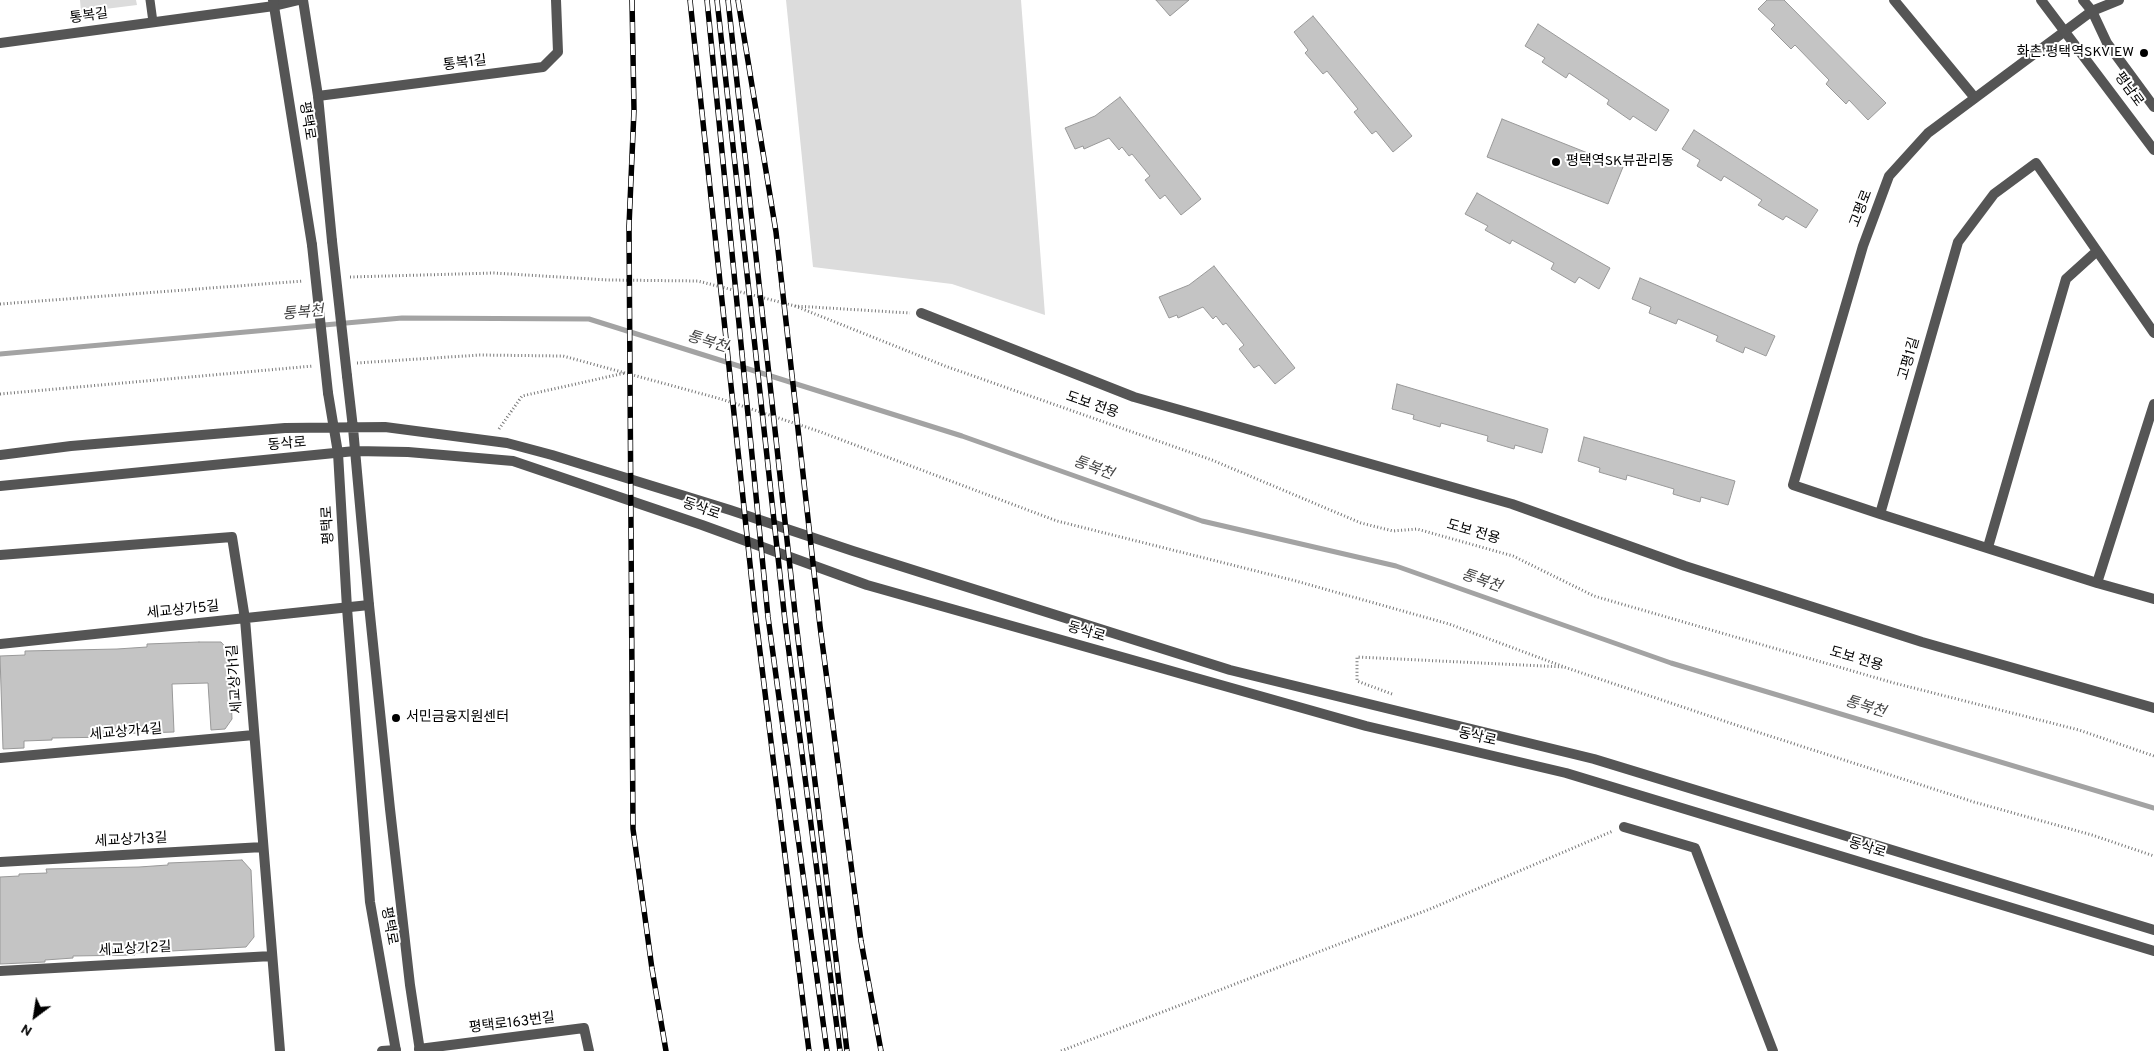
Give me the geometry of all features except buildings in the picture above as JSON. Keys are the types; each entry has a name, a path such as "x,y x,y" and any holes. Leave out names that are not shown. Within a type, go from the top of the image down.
{"street":[{"name":"통복길","path":"0,43 301,0"},
{"name":"평택로","path":"301,0 318,96 332,241 354,428 369,605 408,965 420,1050"},
{"name":"통복1길","path":"318,96 544,67 558,52 556,0"},
{"path":"1894,0 1975,98"},
{"name":"평남로","path":"2042,0 2154,150"},
{"name":"평남로","path":"2082,0 2092,11 2107,43 2154,107"},
{"name":"고평로","path":"1880,514 1793,485 1863,246 1889,176 1928,133 2092,11 2119,0"},
{"name":"평택로","path":"274,3 312,245 328,393 338,453 347,608 370,902 396,1051"},
{"name":"고평1길","path":"1880,514 1958,242 1994,194 2036,163 2154,333"},
{"path":"1988,547 2066,280 2097,251"},
{"path":"921,313 1134,397 1512,504 1685,566 1904,636 2154,708"},
{"path":"2097,584 2154,404"},
{"name":"동삭로","path":"0,455 71,446 285,428 394,428 497,442 552,455 720,507 1230,670 1594,759 2154,930"},
{"name":"동삭로","path":"0,486 186,466 355,451 408,452 513,461 702,525 867,585 1366,726 1566,773 2154,951"},
{"path":"1880,514 1988,547 2097,584 2154,599"},
{"name":"세교상가1길","path":"0,555 232,537 245,619 280,1051"},
{"name":"세교상가5길","path":"0,644 369,605"},
{"name":"세교상가4길","path":"0,758 254,735"},
{"path":"1624,827 1695,848 1773,1051"},
{"name":"세교상가3길","path":"0,862 263,847"},
{"name":"세교상가2길","path":"0,971 272,956"},
{"name":"평택로163번길","path":"420,1050 584,1028 589,1051"},
{"path":"382,1051 396,1051"}],"lane":[{"path":"150,0 153,22"}],"path":[{"path":"347,277 494,273 608,280 698,281 795,306 921,313"},
{"path":"0,304 308,280"},
{"name":"도보 전용","path":"795,306 945,366 1212,460 1361,522 1393,531 1417,528 1512,556 1594,596 1894,683 2080,730 2154,756"},
{"path":"353,364 480,355 563,356 626,373 721,400 818,431 1058,521 1296,581 1449,624 1567,668 1974,802 2092,835 2154,856"},
{"path":"0,394 314,366"},
{"path":"497,442 499,430 522,396 626,373"},
{"path":"1393,711 1398,696 1357,681 1357,657 1567,668"},
{"path":"1061,1051 1430,909 1624,827"}],"shaded area":[{"path":"80,0 136,0 137,5 81,12"},
{"path":"786,0 1021,0 1045,315 952,284 813,267"}],"waterway":[{"name":"통복천","path":"0,354 402,318 589,319 962,436 1202,521 1396,566 1671,663 2154,808"}],"railway":[{"path":"632,0 634,110 629,226 633,829 652,969 666,1051"},
{"path":"690,0 755,611 809,1051"},
{"path":"707,0 768,617 827,1051"},
{"path":"717,0 785,621 840,1051"},
{"path":"728,0 796,622 847,1051"},
{"path":"738,0 776,232 820,626 861,941 881,1051"}],"place":[{"name":"화촌.평택역SKVIEW","path":"2144,53"},
{"name":"평택역SK뷰관리동","path":"1556,162"},
{"name":"서민금융지원센터","path":"396,718"}]}
